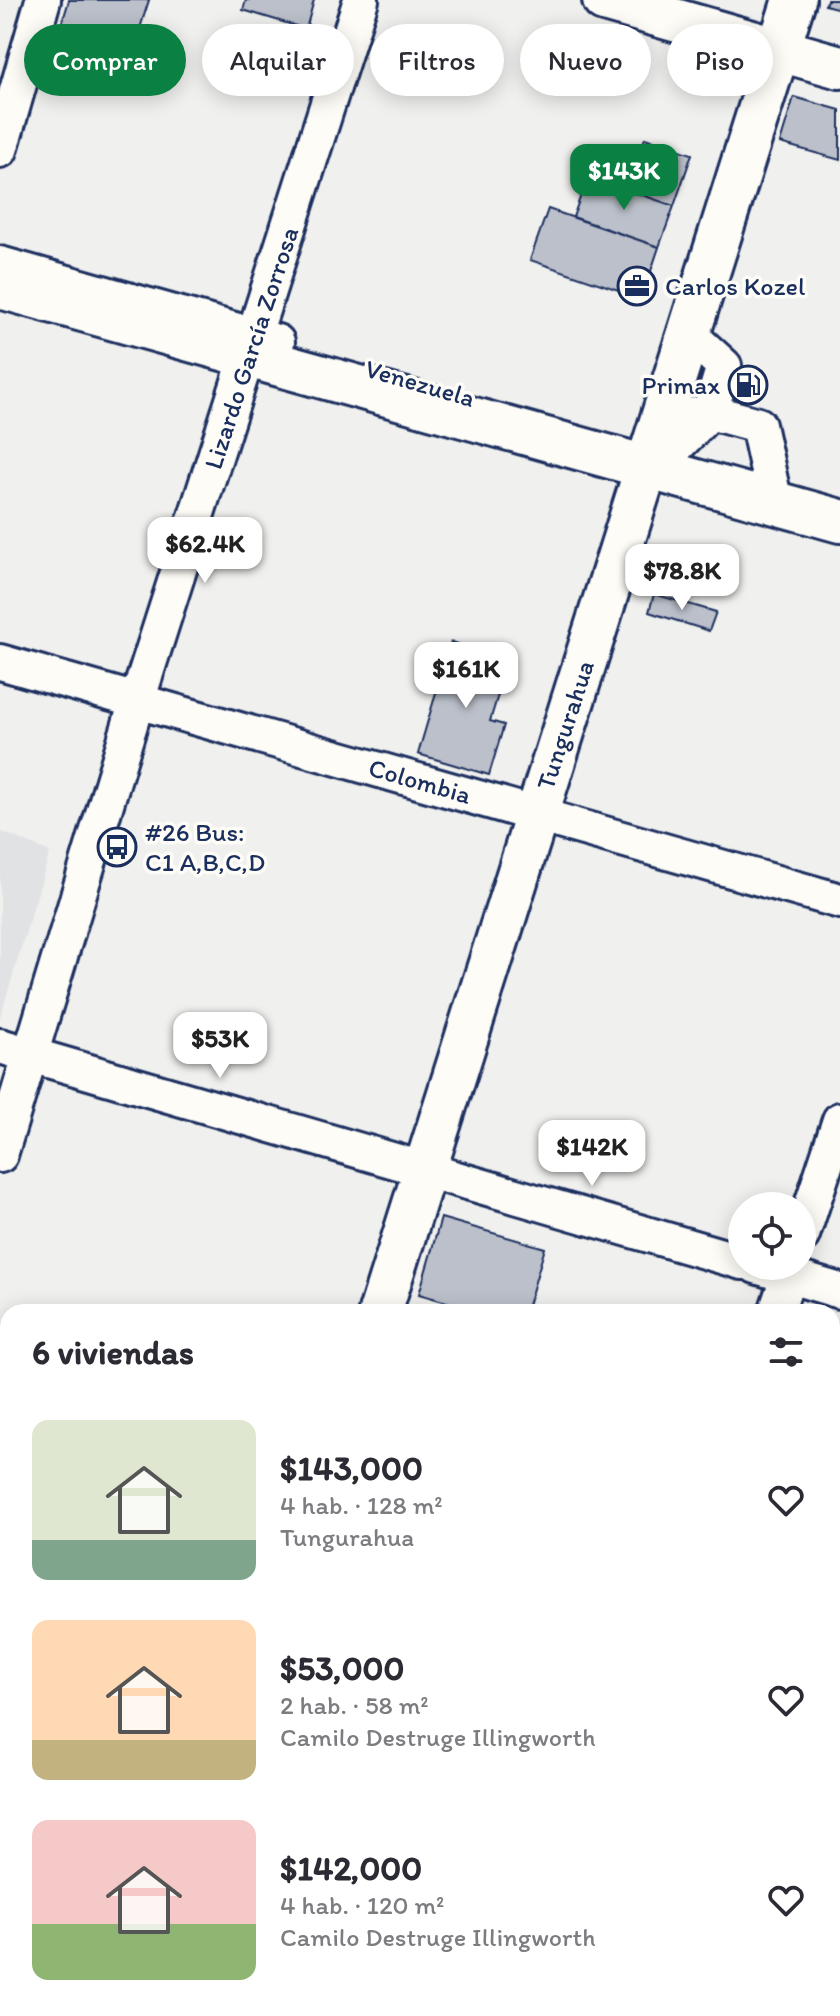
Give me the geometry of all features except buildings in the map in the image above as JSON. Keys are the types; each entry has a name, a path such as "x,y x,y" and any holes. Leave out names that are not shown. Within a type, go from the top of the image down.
{"main road":[{"path":"604,0 840,67"},
{"name":"Tungurahua","path":"383,1304 537,814 656,453 689,334 794,0"},
{"name":"Venezuela","path":"0,287 252,346 656,453 773,492 840,521"}],"street":[{"path":"0,150 43,0"},
{"name":"Lizardo García Zorrosa","path":"0,1155 16,1051 137,701 361,0"},
{"name":"Venezuela","path":"0,264 252,346"},
{"path":"656,453 710,412 724,366 689,334"},
{"path":"710,412 758,425 773,492"},
{"name":"Venezuela","path":"773,492 840,500"},
{"name":"Colombia","path":"0,662 840,901"},
{"path":"16,1051 728,1258"},
{"path":"816,1193 840,1120"},
{"path":"777,1304 778,1280"},
{"path":"810,1280 840,1291"}],"shaded area":[{"path":"0,831 50,852 0,1018"}],"place":[{"name":"Carlos Kozel","path":"637,286"},
{"name":"Primax","path":"748,385"},
{"name":"#26 Bus: C1 A,B,C,D","path":"117,847"}]}
